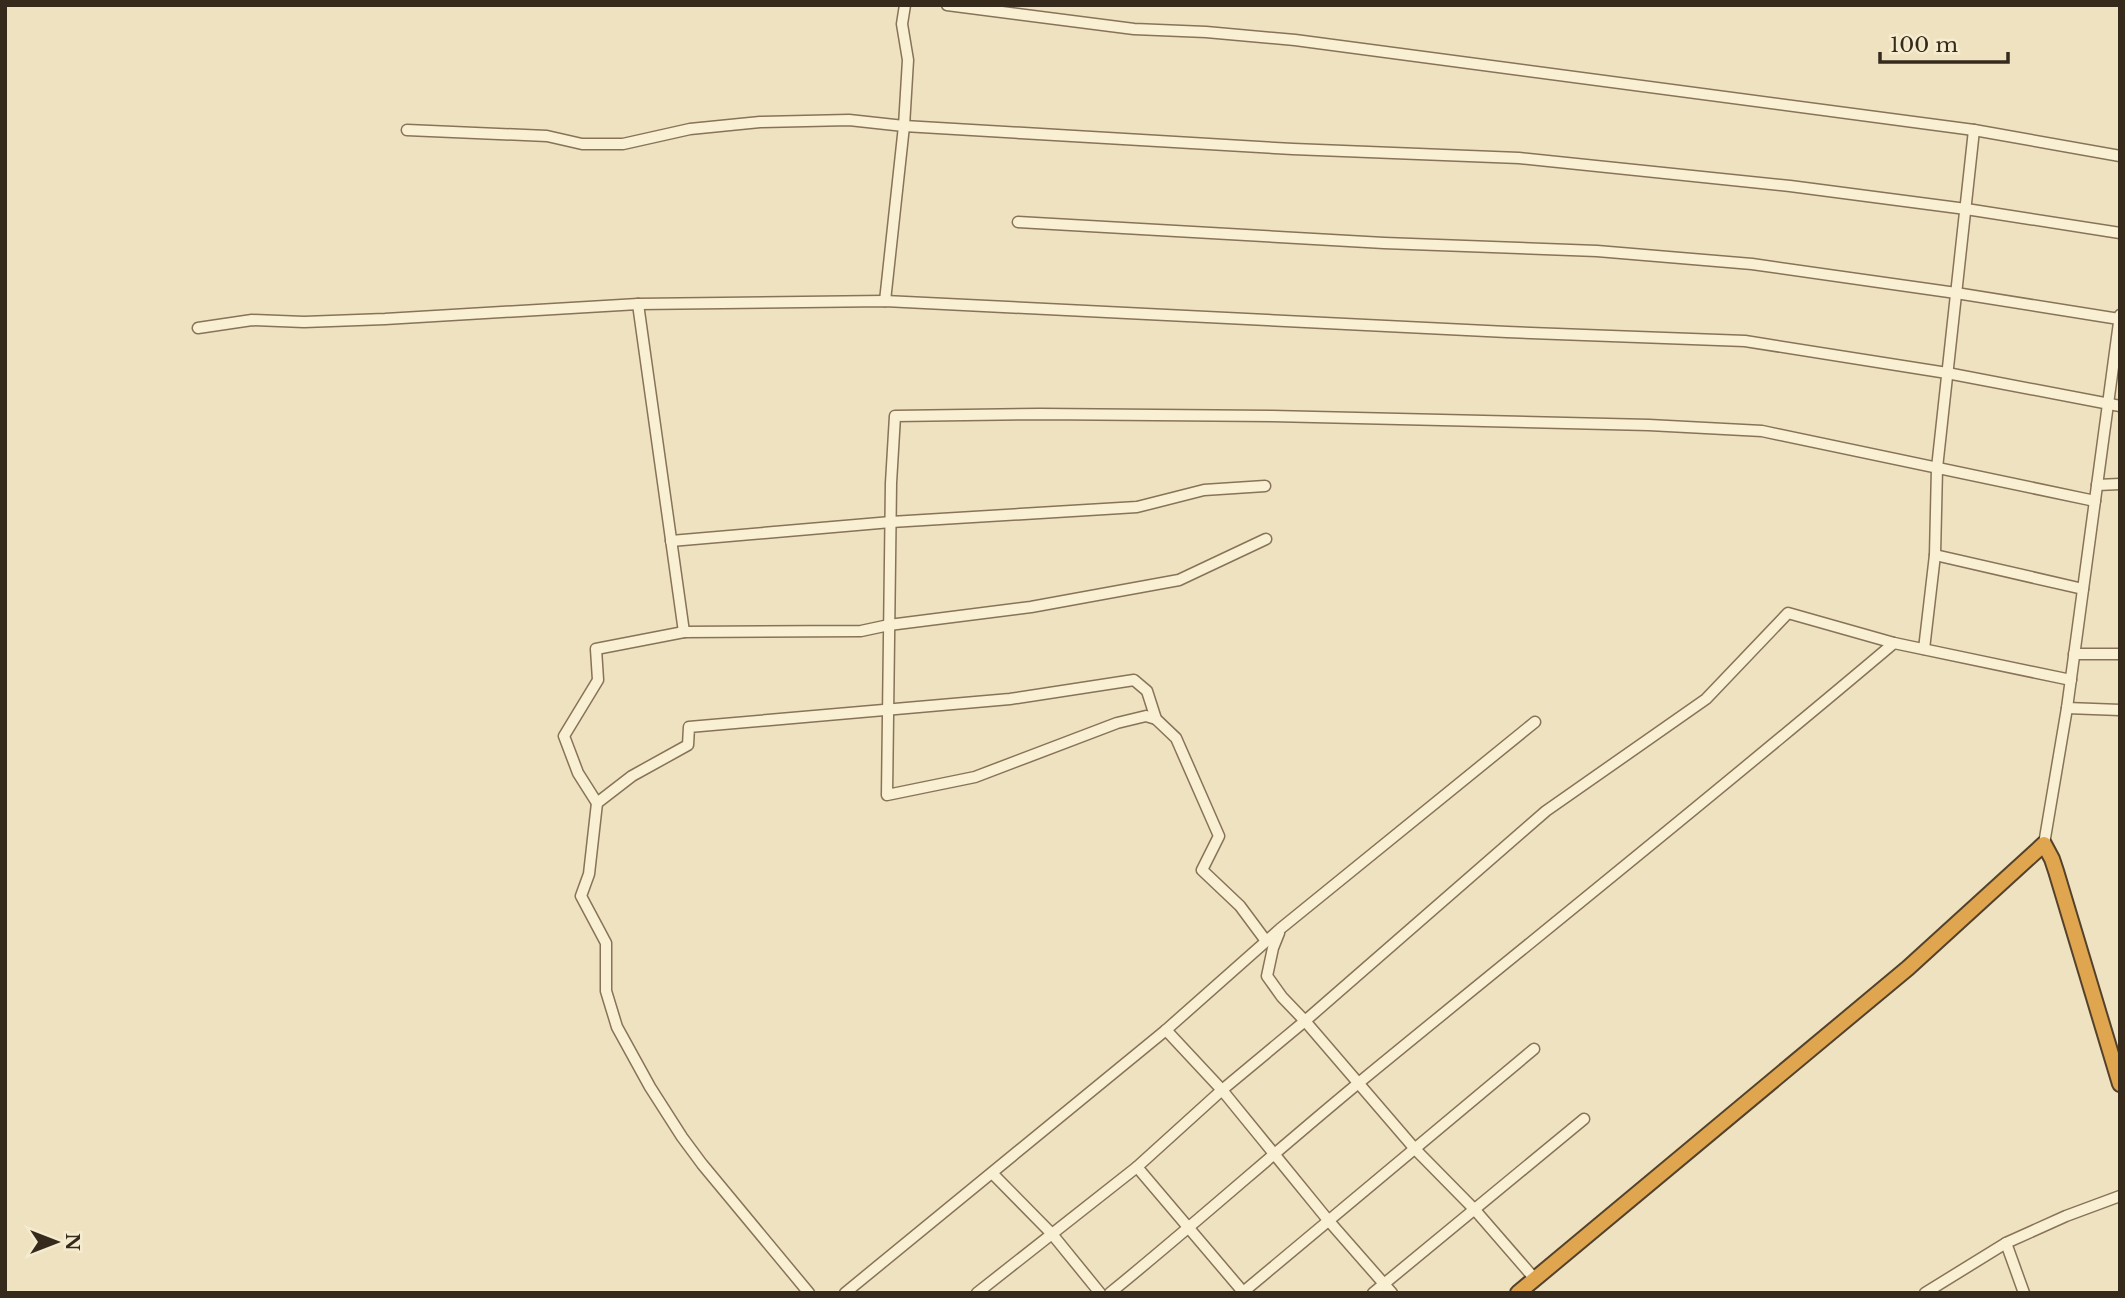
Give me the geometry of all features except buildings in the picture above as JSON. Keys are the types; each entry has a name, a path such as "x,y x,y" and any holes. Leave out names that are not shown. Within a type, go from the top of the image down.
{"highway":[{"path":"1518,1293 1908,968 2044,844 2056,871 2120,1084"}],"street":[{"path":"885,301 904,126 908,60 902,24 905,5"},
{"path":"947,5 1134,29 1295,40 1974,130 2120,156"},
{"path":"407,130 547,136 582,144 623,144 690,130 760,122 849,120 904,126 1293,149 1519,158 1790,186 2120,233"},
{"path":"1924,649 1935,555 1937,468 1974,130"},
{"path":"1018,222 1384,243 1597,251 1752,264 2119,317 2071,680 2044,844"},
{"path":"198,328 252,320 304,322 386,319 638,304 885,301 1745,341 1947,373 2108,405 2120,405"},
{"path":"638,304 684,632"},
{"path":"1266,942 1240,906 1202,870 1219,836 1176,738 1156,719 1146,716 1117,723 975,777 887,795 895,416 1272,416 1649,425 1762,431 2095,501"},
{"path":"2097,485 2120,484"},
{"path":"671,541 1137,507 1204,490 1265,486"},
{"path":"809,1293 681,1137 617,1027 606,991 606,943 581,896 589,874 597,803 578,773 564,736 598,680 596,649 684,632 860,631 1031,607 1179,580 1266,539"},
{"path":"1935,555 2083,589"},
{"path":"978,1293 1137,1167 1222,1090 1546,811 1706,699 1788,613 1894,643 2071,680"},
{"path":"1110,1293 1359,1083 1894,643"},
{"path":"2074,654 2120,654"},
{"path":"597,803 632,776 688,745 689,727 1010,699 1134,680 1147,691 1156,719"},
{"path":"2067,708 2120,710"},
{"path":"845,1293 1166,1030 1280,929 1535,722"},
{"path":"1280,929 1267,976 1282,997 1415,1149 1475,1210 1534,1278"},
{"path":"1166,1030 1222,1090 1328,1220 1392,1293"},
{"path":"1137,1167 1243,1292 1534,1049"},
{"path":"1373,1293 1584,1119"},
{"path":"992,1172 1052,1234 1100,1293"},
{"path":"1925,1293 2006,1243 2120,1196"},
{"path":"2006,1243 2024,1293"}]}
